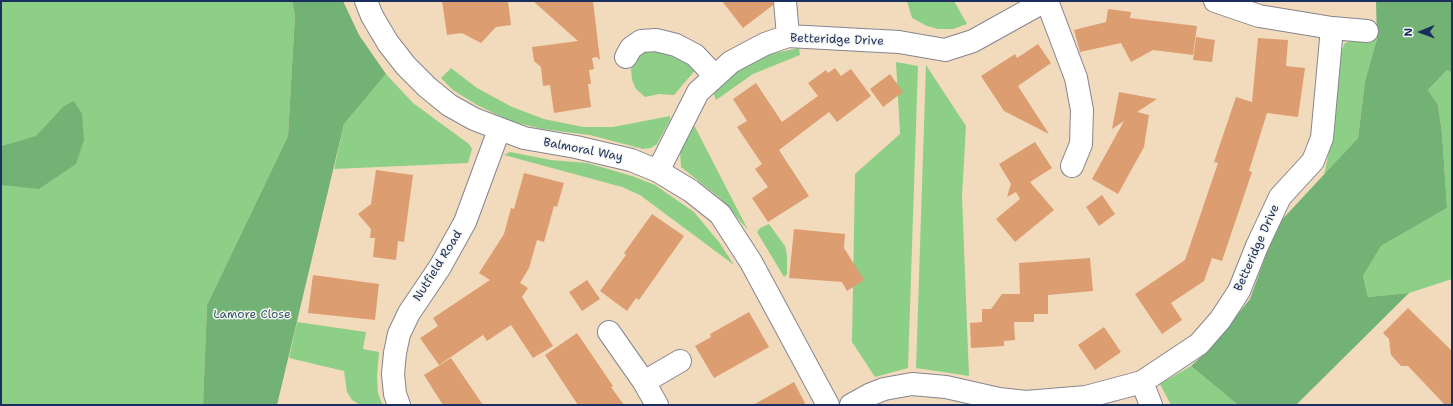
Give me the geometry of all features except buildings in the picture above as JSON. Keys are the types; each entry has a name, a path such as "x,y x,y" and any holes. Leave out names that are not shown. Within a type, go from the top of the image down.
{"street":[{"name":"Balmoral Way","path":"366,1 372,16 388,43 406,66 427,87 449,105 474,119 499,130 524,138 583,148 624,158 658,171 691,191 720,214 751,262 828,405"},
{"path":"784,1 788,36"},
{"path":"1046,1 1076,78 1082,110 1081,144 1072,166"},
{"name":"Betteridge Drive","path":"658,171 698,92 731,62 765,44 788,36 898,42 945,50 973,42 1046,1"},
{"path":"1215,1 1259,16 1332,28 1367,31"},
{"name":"Betteridge Drive","path":"851,405 884,389 912,384 946,387 1008,400 1026,402 1086,397 1142,382 1199,344 1220,320 1239,291 1257,246 1280,197 1313,161 1322,138 1332,28"},
{"path":"626,57 631,48 641,41 656,40 676,45 696,55 715,76"},
{"name":"Nutfield Road","path":"399,405 395,394 393,374 399,334 409,313 440,267 465,222 499,130"},
{"path":"609,332 644,382 657,405"},
{"path":"644,382 680,361"},
{"path":"1142,382 1151,405"}],"green space":[{"name":"Lamore Close","path":"1,1 292,1 295,15 288,136 207,305 203,405 1,405"},
{"name":"Lamore Close","path":"292,1 343,1 359,35 386,74 344,124 277,405 203,405 207,305 288,136 295,15"},
{"path":"907,1 954,1 967,24 953,29 938,29 927,26 912,18"},
{"path":"1376,1 1452,1 1452,73 1447,70 1428,90 1438,105 1442,133 1447,208 1381,246 1363,276 1368,297 1409,293 1296,405 1238,405 1191,366 1210,349 1250,299 1277,225 1358,138 1365,81 1377,39"},
{"path":"1358,38 1377,39 1365,81 1358,138 1324,175 1331,143 1340,54 1345,43"},
{"path":"658,46 697,68 674,95 659,94 645,97 636,89 632,80 631,69 635,59 641,52"},
{"path":"799,48 800,55 753,74 716,100 713,91 740,67 770,54"},
{"path":"896,62 918,66 908,368 875,377 852,342 855,174 900,134"},
{"path":"926,65 966,126 962,196 969,376 916,368"},
{"path":"451,68 477,88 512,107 544,119 583,127 613,127 670,116 670,120 657,144 651,148 643,149 590,135 542,129 510,121 477,105 453,90 441,78"},
{"path":"1447,70 1452,73 1452,279 1409,293 1368,297 1363,276 1381,246 1447,208 1442,133 1438,105 1428,90"},
{"path":"386,74 413,103 469,144 472,149 468,163 334,169 344,124"},
{"path":"74,101 82,114 84,140 76,164 39,189 2,185 2,146 36,136 64,106"},
{"path":"690,125 695,127 748,230 720,198 681,167 680,150"},
{"path":"510,152 551,160 587,163 632,176 655,185 694,212 719,242 734,265 640,195 622,187 504,155"},
{"path":"769,224 785,246 787,255 787,274 784,277 757,232 760,228"},
{"path":"297,322 366,332 363,349 379,352 377,376 378,393 382,404 360,405 352,400 347,392 344,371 289,358"},
{"path":"1191,366 1238,405 1171,405 1160,384"}]}
